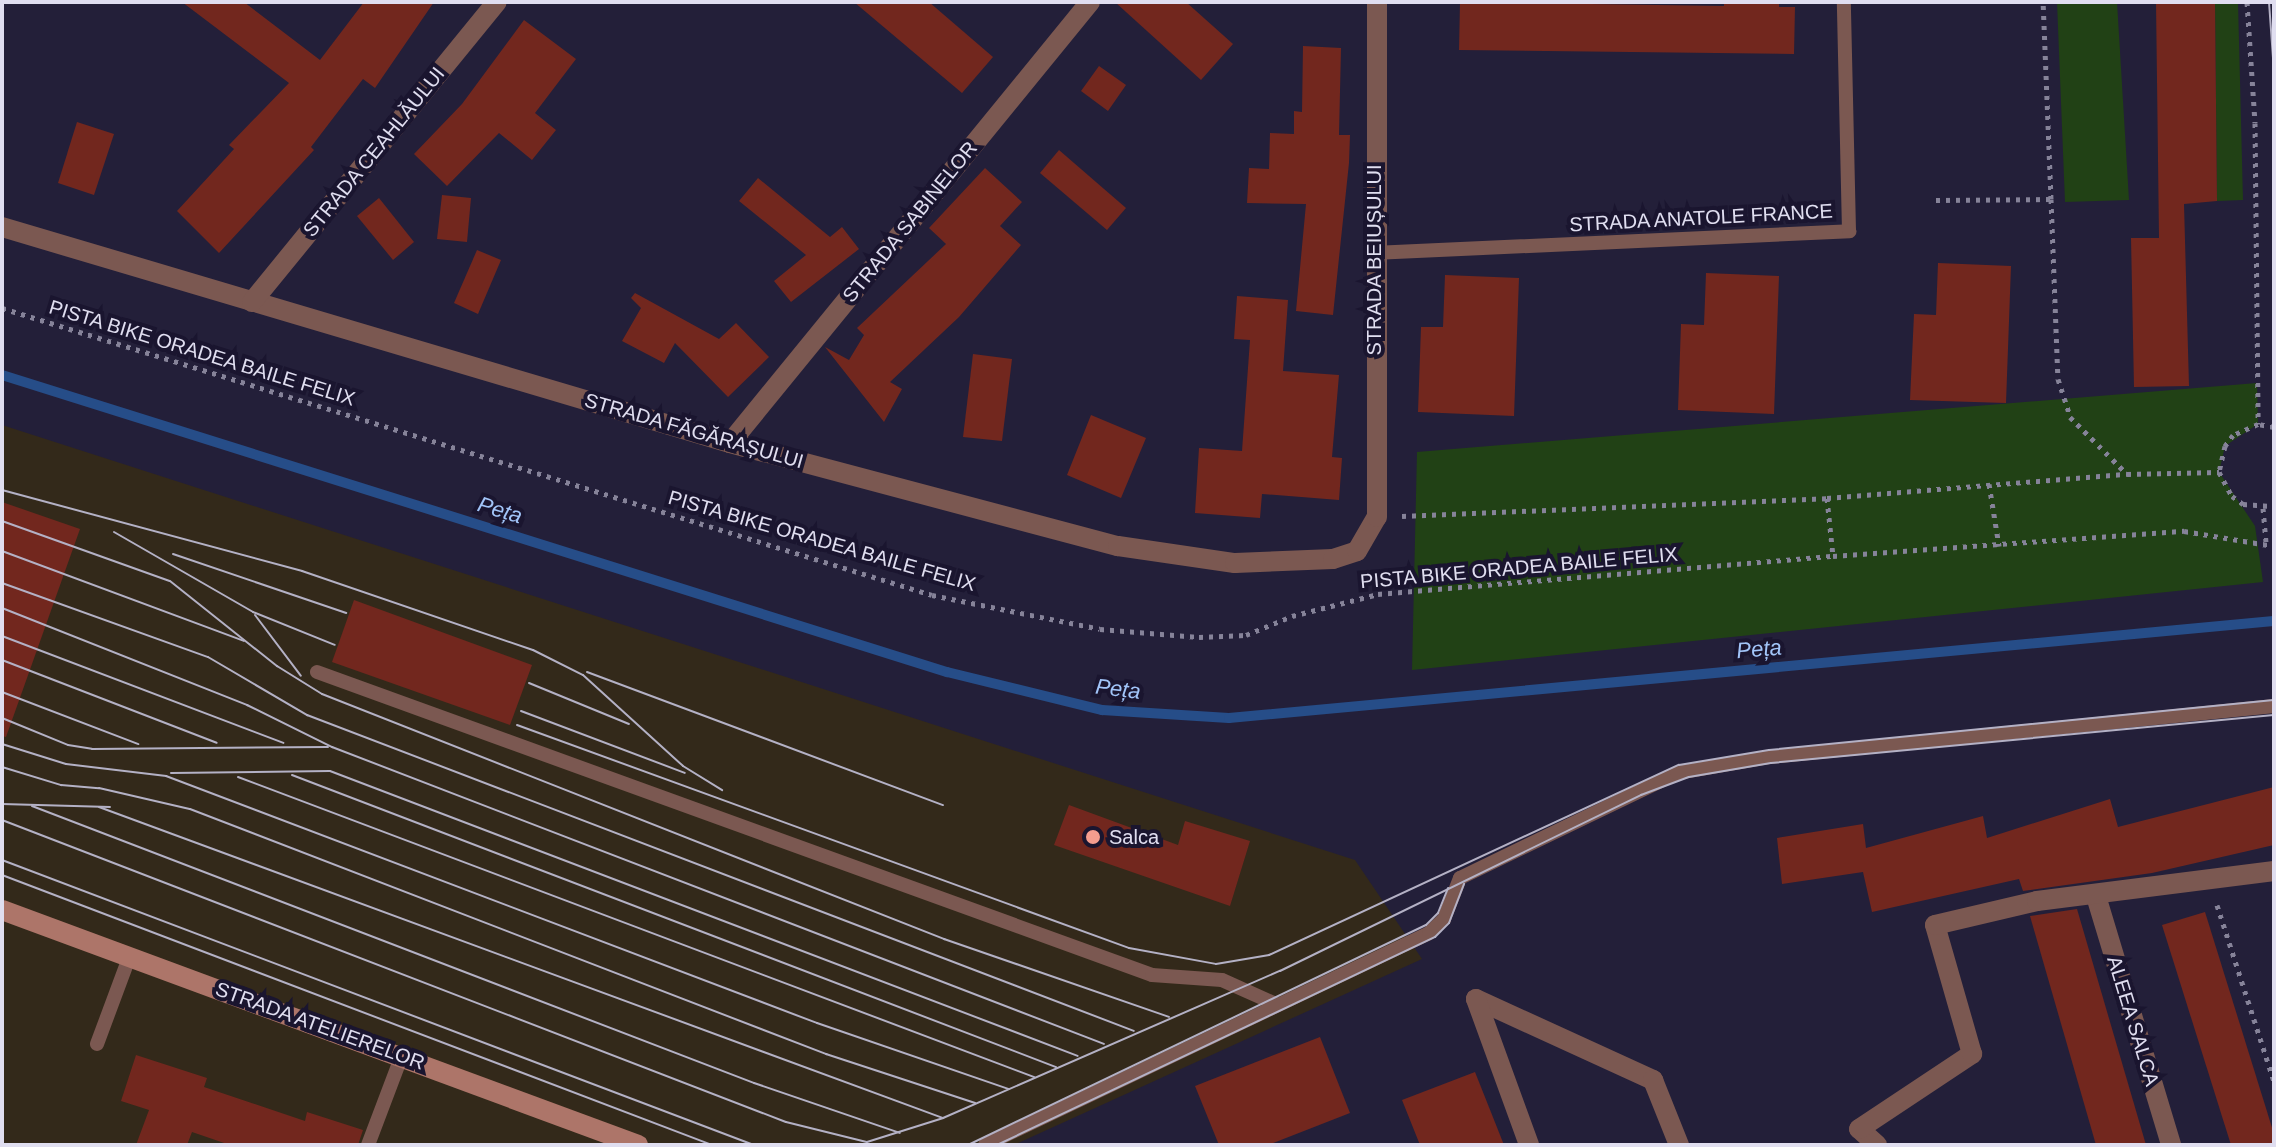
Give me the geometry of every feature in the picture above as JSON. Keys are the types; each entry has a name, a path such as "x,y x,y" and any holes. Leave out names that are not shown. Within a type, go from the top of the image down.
{"main road":[{"name":"STRADA ATELIERELOR","path":"2,910 402,1055 638,1145"}],"street":[{"name":"STRADA CEAHLĂULUI","path":"252,302 497,2"},
{"name":"STRADA SABINELOR","path":"730,443 1090,2"},
{"name":"STRADA BEIUȘULUI","path":"1377,2 1373,253 1377,517"},
{"name":"STRADA FĂGĂRAȘULUI","path":"2,227 730,443 1118,546 1176,557 1235,563 1333,559 1357,551 1377,517"},
{"path":"1877,1145 1859,1129 1972,1054 1935,925 2037,901 2096,896 2274,871"},
{"name":"ALEEA SALCA","path":"2096,896 2171,1145"},
{"path":"1529,1145 1476,999 1653,1080 1679,1145"}],"lane":[{"name":"STRADA ANATOLE FRANCE","path":"1373,253 1849,231 1844,2"},
{"path":"317,672 1152,975 1222,980 1278,1005"},
{"path":"985,1145 1439,927 1460,878 1677,773 1769,757 2274,706"},
{"path":"97,1044 129,958"},
{"path":"368,1145 402,1055"}],"path":[{"path":"2043,2 2058,379 2070,417 2127,474"},
{"path":"2247,2 2255,123 2258,424"},
{"path":"1936,200 2051,199"},
{"name":"PISTA BIKE ORADEA BAILE FELIX","path":"2,308 932,595 1100,629 1199,637 1246,635 1292,616 1378,594 1833,556 2184,531 2274,546"},
{"path":"2274,427 2258,424 2233,435 2220,459 2219,472 2232,496 2263,508 2274,506"},
{"path":"1377,517 1827,498 2127,474 2219,472"},
{"path":"1989,484 1999,546"},
{"path":"1827,498 1833,556"},
{"path":"2263,508 2266,546"},
{"path":"2209,881 2274,1082"}],"shaded area":[{"path":"2,425 1355,860 1422,959 1014,1145 2,1145"}],"green space":[{"path":"2057,2 2117,2 2129,200 2065,202"},
{"path":"2215,2 2238,2 2243,200 2217,201"},
{"path":"2257,383 2258,424 2225,446 2219,472 2255,526 2263,582 1412,670 1417,452"}],"building":[{"path":"182,2 244,2 320,60 364,2 434,2 375,88 363,79 311,147 314,150 219,253 177,211 234,149 229,145 289,83"},
{"path":"854,2 929,2 993,57 962,93"},
{"path":"1115,2 1186,2 1233,44 1201,80"},
{"path":"1460,2 1724,6 1724,2 1779,2 1779,7 1795,7 1794,54 1459,50"},
{"path":"2156,2 2215,2 2217,201 2184,204 2189,386 2134,387 2131,238 2159,238"},
{"path":"524,20 576,59 535,113 556,130 532,160 499,133 447,186 414,154 462,104"},
{"path":"1303,46 1341,48 1339,135 1350,135 1333,315 1296,311 1306,204 1247,203 1249,168 1269,169 1270,133 1294,134 1294,111 1302,112"},
{"path":"1099,66 1126,85 1108,111 1081,91"},
{"path":"77,122 114,134 94,195 58,183"},
{"path":"1059,150 1126,208 1107,230 1040,173"},
{"path":"985,168 1022,202 1000,226 1021,245 959,317 890,382 902,389 884,422 825,347 849,360 864,335 857,328 946,244 929,228"},
{"path":"758,178 830,237 842,227 859,249 791,302 774,281 806,255 739,201"},
{"path":"442,195 471,198 467,242 437,239"},
{"path":"379,198 414,242 393,260 357,216"},
{"path":"477,250 501,260 478,314 454,303"},
{"path":"1938,263 2011,266 2006,403 1910,400 1914,314 1936,315"},
{"path":"1706,273 1779,276 1774,414 1678,410 1681,324 1704,325"},
{"path":"1445,275 1519,278 1514,416 1418,412 1421,327 1443,327"},
{"path":"635,293 719,339 736,323 769,357 728,397 675,343 664,363 622,341 641,308 631,298"},
{"path":"1237,296 1288,300 1283,371 1339,375 1332,457 1342,458 1339,500 1262,494 1260,518 1195,513 1199,448 1242,451 1250,340 1234,339"},
{"path":"973,354 1012,359 1002,441 963,437"},
{"path":"1091,415 1146,438 1121,498 1067,475"},
{"path":"2,502 80,529 6,737 2,736"},
{"path":"354,600 532,665 510,725 332,662"},
{"path":"2274,787 2274,845 2152,873 2023,891 2019,879 1872,912 1863,872 1782,884 1777,838 1863,824 1866,848 1983,816 1987,838 2110,799 2118,827"},
{"path":"1069,805 1178,845 1185,821 1250,841 1230,906 1054,845"},
{"path":"2077,909 2146,1145 2096,1145 2030,916"},
{"path":"2205,912 2274,1134 2274,1145 2231,1145 2162,925"},
{"path":"1320,1037 1350,1113 1268,1145 1219,1145 1195,1086"},
{"path":"136,1055 207,1078 204,1087 305,1121 307,1112 363,1130 358,1145 230,1145 192,1132 187,1145 136,1145 149,1110 121,1101"},
{"path":"1475,1072 1504,1145 1420,1145 1402,1100"}],"waterway":[{"name":"Peța","path":"2,375 947,672 1102,710 1229,718 2274,621"}],"tram line":[{"path":"2269,2 2274,72"},
{"path":"2,490 302,571 533,650 583,675 683,766 722,790"},
{"path":"2,521 170,581 277,666 322,694 944,939 1169,1017"},
{"path":"114,532 253,612 335,645"},
{"path":"2,551 244,641"},
{"path":"173,554 346,613"},
{"path":"2,583 208,657 307,715 1134,1031"},
{"path":"2,608 247,705 332,747 1104,1044"},
{"path":"255,615 301,676"},
{"path":"2,636 283,743"},
{"path":"2,660 217,743"},
{"path":"587,672 943,805"},
{"path":"529,683 629,724"},
{"path":"2,692 138,744"},
{"path":"517,725 1129,948 1216,964 1269,955 1679,765 1769,750 2274,700"},
{"path":"521,711 685,773"},
{"path":"2,820 786,1122 867,1142 943,1118 1280,971 1641,795 1689,777 1771,763 2274,715"},
{"path":"2,718 68,745 92,749 328,747"},
{"path":"2,744 66,764 166,776 817,1023 1009,1089"},
{"path":"2,767 61,785 99,788 190,809 826,1054 975,1103"},
{"path":"171,773 330,771 1078,1056"},
{"path":"292,775 1056,1067"},
{"path":"238,777 1034,1077"},
{"path":"2,804 110,807"},
{"path":"32,806 754,1083 900,1133"},
{"path":"99,807 943,1118"},
{"path":"2,860 754,1145"},
{"path":"2,875 712,1145"},
{"path":"997,1145 1435,937 1449,923 1464,884"},
{"path":"968,1145 1426,925 1438,913 1448,888"}],"place":[{"name":"Salca","path":"1093,837"}]}
